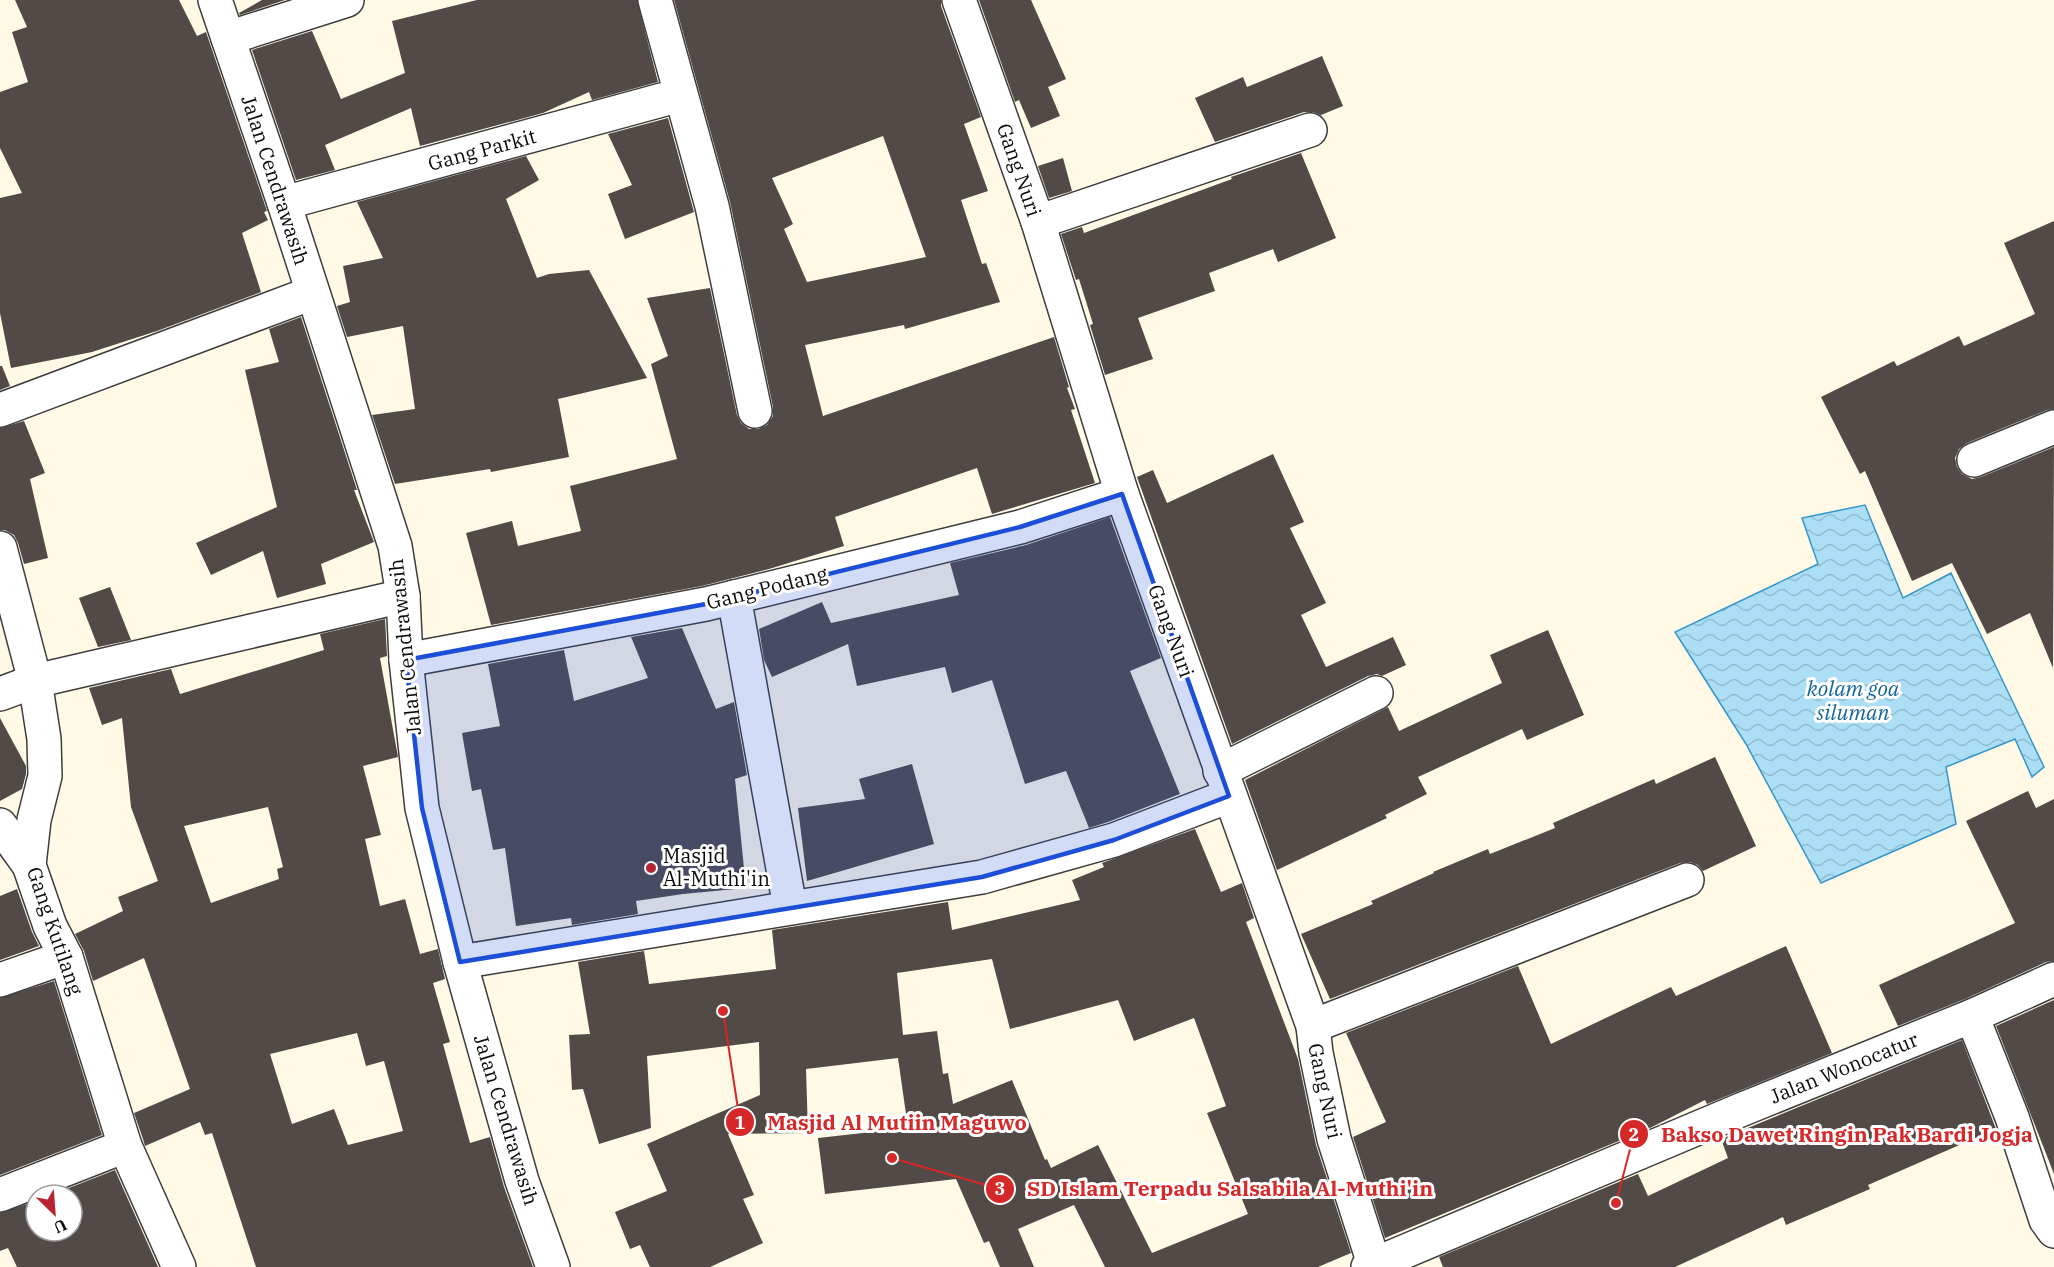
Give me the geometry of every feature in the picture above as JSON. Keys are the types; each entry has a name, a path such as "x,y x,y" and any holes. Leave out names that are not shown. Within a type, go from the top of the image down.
{"street":[{"name":"Jalan Cendrawasih","path":"215,0 284,203 395,546 403,596 406,660 422,808 460,962 522,1181 553,1267"},
{"path":"228,38 348,0"},
{"path":"655,0 712,206 755,411"},
{"name":"Gang Nuri","path":"959,0 1038,222 1122,494 1312,1026 1334,1139 1371,1266"},
{"name":"Gang Parkit","path":"284,203 680,95"},
{"path":"1038,222 1310,130"},
{"path":"0,410 312,292"},
{"path":"1974,460 2054,427"},
{"name":"Gang Podang","path":"406,660 734,597 1020,527 1122,494"},
{"name":"Gang Kutilang","path":"0,548 35,681 44,739 45,776 34,820 29,865 50,926 66,957 124,1146 179,1267"},
{"path":"0,694 35,681 403,596"},
{"path":"734,597 790,907"},
{"path":"460,962 982,877 1114,840 1225,784 1376,693"},
{"path":"0,825 29,865"},
{"path":"1312,1026 1687,880"},
{"path":"0,980 66,957"},
{"name":"Jalan Wonocatur","path":"1371,1266 2054,980"},
{"path":"1972,1016 2016,1128 2046,1220 2054,1232"},
{"path":"0,1195 124,1146"}],"highlighted area":[{"path":"1122,494 1229,796 1114,840 982,877 460,962 422,808 406,660 706,604 1020,527"}],"water":[{"name":"kolam goa siluman","path":"1865,505 1903,598 1951,573 2044,767 2032,777 2015,739 1946,767 1956,824 1821,883 1746,744 1675,632 1818,564 1802,518"}],"building":[{"path":"15,0 179,0 197,36 206,32 267,211 264,212 268,220 242,233 261,292 157,331 92,352 11,368 0,313 0,198 22,193 0,148 0,92 28,82 12,32 27,27"},
{"path":"262,0 285,0 240,15 239,13"},
{"path":"477,0 637,0 658,82 592,100 589,92 543,113 420,146 411,108 325,145 335,170 296,180 252,50 312,31 341,99 405,73 392,21"},
{"path":"674,0 941,0 941,6 981,117 964,124 988,191 961,200 982,264 986,263 1000,302 905,329 904,325 805,345 823,416 1054,337 1069,387 1067,388 1075,409 1071,410 1095,483 992,514 977,468 835,517 844,546 769,569 702,586 491,625 466,533 512,521 518,546 581,531 570,486 677,459 651,364 668,356 647,298 710,288 737,415 741,423 749,429 758,429 767,425 773,416 730,202","holes":["883,136 926,257 807,282 784,229 793,224 772,178"]},
{"path":"979,0 1031,0 1066,79 1048,87 1060,116 1031,128 1019,100 1015,102"},
{"path":"1322,56 1343,106 1321,115 1304,112 1215,142 1195,98 1243,77 1247,87"},
{"path":"668,118 694,212 625,239 608,194 632,185 608,134"},
{"path":"1301,153 1336,238 1278,262 1273,249 1209,273 1215,291 1138,318 1153,359 1105,375 1079,279 1076,280 1061,234 1082,227 1084,233"},
{"path":"526,156 539,180 506,199 537,278 549,274 589,270 647,378 558,399 569,457 491,472 490,469 395,484 372,415 415,409 403,326 347,337 337,306 350,302 343,266 383,258 357,202"},
{"path":"1063,158 1072,191 1049,198 1038,166"},
{"path":"2054,221 2054,409 1967,443 1959,449 1955,458 1962,474 1972,479 2054,447 2053,668 2030,613 1987,634 1952,563 1912,581 1865,471 1860,474 1821,397 1894,361 1897,366 1959,336 1964,346 2035,314 2004,243"},
{"path":"301,317 357,490 354,490 374,542 321,564 326,584 277,598 263,551 211,575 196,543 277,507 245,370 279,362 269,329"},
{"path":"0,366 10,386 0,390"},
{"path":"24,421 45,473 30,479 48,558 24,564 14,535 0,530 0,428"},
{"path":"1273,454 1304,522 1290,528 1326,603 1301,615 1326,667 1393,637 1406,665 1382,676 1377,674 1368,676 1232,744 1137,477 1153,470 1167,503"},
{"path":"1110,517 1161,658 1130,671 1180,794 1089,828 1066,771 1025,784 992,680 952,693 945,667 857,686 848,644 772,677 764,660 759,629 822,602 831,623 959,595 950,563 1026,545"},
{"path":"110,587 131,640 98,647 79,598"},
{"path":"385,619 387,656 380,658 398,757 363,766 381,835 365,839 380,906 405,899 420,954 438,949 445,979 433,983 450,1042 443,1044 470,1143 490,1137 504,1187 533,1267 256,1267 212,1133 205,1135 200,1122 145,1146 134,1113 190,1089 144,958 93,981 84,951 75,934 123,911 118,897 158,881 131,807 122,718 102,725 89,688 171,669 180,694 324,650 320,634","holes":["268,807 283,867 277,869 279,879 211,903 184,826","357,1033 366,1066 384,1061 403,1131 348,1145 334,1109 292,1124 270,1054"]},
{"path":"682,628 716,709 734,702 747,775 735,779 746,888 636,901 638,914 572,925 571,918 516,926 505,848 493,850 481,789 472,791 462,733 500,726 488,664 564,650 574,701 648,678 631,637"},
{"path":"1548,630 1584,715 1527,740 1522,729 1418,777 1427,794 1385,815 1387,818 1277,870 1245,780 1388,707 1399,731 1502,683 1490,655"},
{"path":"0,718 26,766 26,774 22,789 0,801"},
{"path":"1715,757 1756,846 1703,871 1698,865 1690,862 1680,863 1330,999 1301,934 1373,904 1371,901 1433,872 1488,849 1490,854 1555,828 1553,823 1654,779 1656,784"},
{"path":"912,764 934,844 807,881 798,808 865,799 859,779"},
{"path":"2028,791 2036,808 2054,799 2054,961 2046,962 1965,999 1898,1026 1879,985 2015,923 1966,821"},
{"path":"1195,829 1221,892 1242,883 1254,918 1246,922 1298,1059 1316,1145 1351,1253 1318,1267 1105,1267 1074,1205 1018,1229 1034,1267 1000,1267 989,1241 984,1243 956,1179 825,1194 818,1138 908,1128 898,1058 806,1069 808,1133 728,1134 754,1195 743,1199 763,1243 710,1267 650,1267 640,1245 630,1249 615,1212 667,1191 647,1144 760,1095 759,1042 647,1056 651,1128 599,1144 583,1089 572,1090 569,1035 590,1034 578,962 644,951 649,984 776,969 772,930 948,902 952,930 1080,900 1072,880 1104,867 1102,863","holes":["992,959 1010,1029 1118,1000 1134,1041 1194,1018 1226,1106 1207,1113 1248,1214 1152,1253 1098,1145 1051,1168 1047,1159 1045,1160 1012,1080 953,1104 948,1073 943,1074 937,1031 903,1035 897,973"]},
{"path":"17,889 39,946 0,960 0,896"},
{"path":"1786,946 1832,1053 1707,1104 1705,1100 1650,1128 1385,1238 1353,1137 1386,1122 1346,1033 1518,966 1551,1044 1671,987 1676,996"},
{"path":"54,981 102,1135 0,1175 0,998"},
{"path":"2054,1000 2054,1174 1996,1026"},
{"path":"1962,1040 1996,1129 1868,1185 1870,1189 1786,1225 1783,1217 1675,1267 1443,1267 1439,1257 1638,1174 1648,1196 1728,1158 1721,1139"},
{"path":"115,1170 158,1267 17,1267 8,1248 0,1251 0,1213 24,1205 24,1243 84,1243 84,1183 82,1183"}],"place":[{"name":"Masjid Al-Muthi'in","path":"651,868"},
{"name":"Masjid Al Mutiin Maguwo","path":"723,1011"},
{"name":"SD Islam Terpadu Salsabila Al-Muthi'in","path":"892,1158"},
{"name":"Bakso Dawet Ringin Pak Bardi Jogja","path":"1616,1203"}]}
